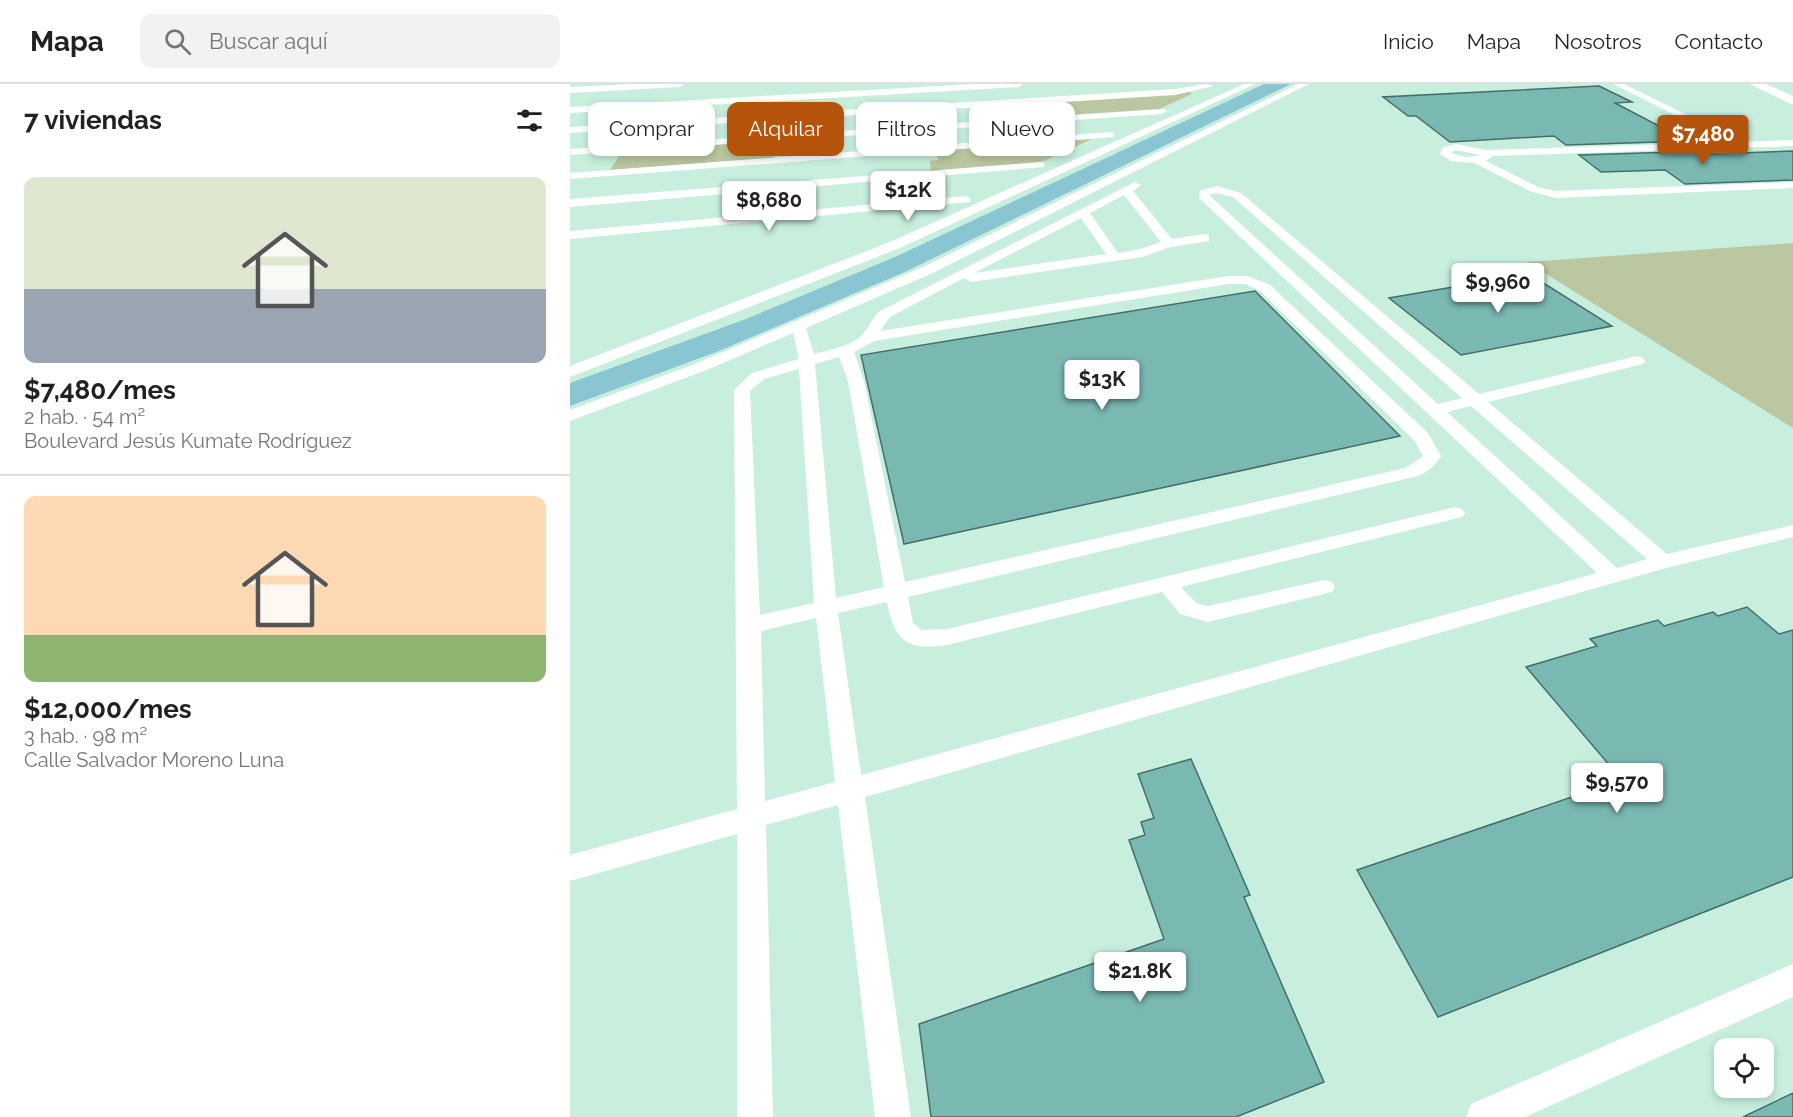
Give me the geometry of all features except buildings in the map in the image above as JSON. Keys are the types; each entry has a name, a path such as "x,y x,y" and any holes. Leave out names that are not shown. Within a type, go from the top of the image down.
{"highway":[{"path":"1756,84 1793,101"},
{"path":"1775,84 1793,91"},
{"path":"1781,84 1793,91"}],"street":[{"path":"570,90 680,84"},
{"path":"781,98 786,84"},
{"path":"574,110 781,98 851,89 1019,84"},
{"path":"1189,84 1220,89"},
{"path":"570,416 698,368 928,270 1305,84"},
{"path":"1617,84 1690,119"},
{"path":"574,110 596,89"},
{"path":"1080,148 1162,111 1220,89"},
{"path":"715,121 1220,89"},
{"path":"570,372 895,245 1220,89"},
{"path":"715,142 1162,111"},
{"path":"570,130 588,129"},
{"path":"570,203 699,179 1110,135"},
{"path":"1486,153 1486,158 1476,160 1454,158 1444,152 1463,147 1486,153 1793,143"},
{"path":"570,152 588,151"},
{"path":"1476,160 1534,189 1555,195 1793,185"},
{"path":"570,176 699,179 1045,163 1011,179"},
{"path":"870,337 879,318 1131,188 1169,243"},
{"path":"1614,577 1203,196 1203,193 1217,189 1237,195 1663,562"},
{"path":"570,235 969,198 926,216"},
{"path":"1084,213 1114,257"},
{"path":"882,236 883,239 895,245"},
{"path":"951,281 1142,253 1169,243 1204,238"},
{"path":"749,626 1411,472 1425,465 1432,456 1429,446 1265,288 1248,280 1228,280 870,337 845,350 758,376 745,385 742,390 749,626 755,1117"},
{"path":"798,327 805,341 826,609 848,791 893,1117"},
{"path":"845,350 856,381 902,623 907,633 915,639 926,640 1455,513"},
{"path":"1434,410 1637,360"},
{"path":"570,868 1663,562 1793,531"},
{"path":"1167,583 1185,609 1208,614 1323,587"},
{"path":"1484,1117 1793,980"}],"green space":[{"path":"1189,92 1192,94 1159,109 1075,114 1075,102 1065,101"},
{"path":"1092,139 1075,147 1075,140"},
{"path":"727,143 727,156 775,156 774,158 610,170 619,156 715,156 715,144"},
{"path":"969,148 969,156 1054,156 1039,163 931,171 930,161 938,160 937,156 957,156 957,149"},
{"path":"1793,243 1793,428 1527,262"}],"water":[{"path":"1264,84 1291,84 907,271 719,351 570,406 570,383 746,319 895,257"}]}
